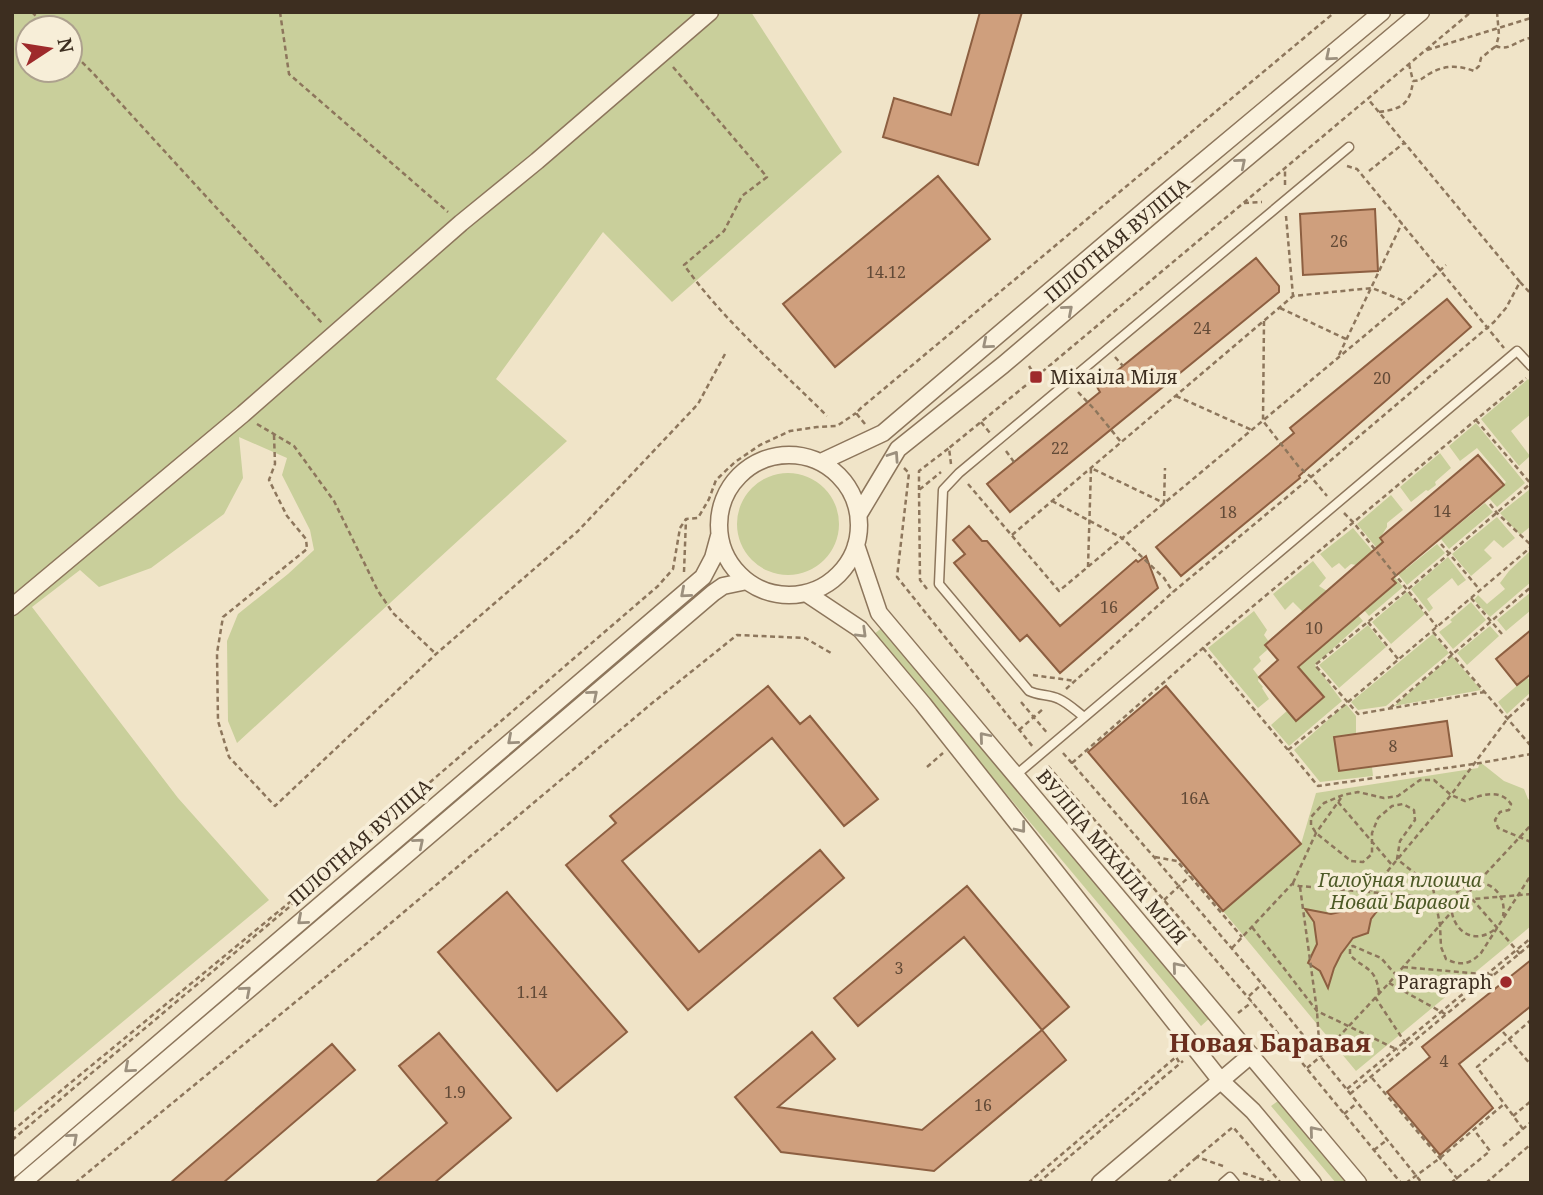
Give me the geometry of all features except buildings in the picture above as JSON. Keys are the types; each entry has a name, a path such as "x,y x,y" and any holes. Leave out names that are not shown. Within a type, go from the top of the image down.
{"street":[{"path":"12,607 243,414 461,223 710,12"},
{"name":"ПІЛОТНАЯ ВУЛІЦА","path":"821,461 883,433 1382,12"},
{"name":"ПІЛОТНАЯ ВУЛІЦА","path":"859,514 898,449 1003,365 1421,12"},
{"path":"778,455 800,455 821,461 839,475 852,493 859,514 856,545 849,562 838,576 823,587 806,593 782,595 758,589 739,575 726,557 719,536 719,514 726,493 739,475 756,462 778,455"},
{"name":"ПІЛОТНАЯ ВУЛІЦА","path":"12,1168 703,577 713,558 719,536"},
{"name":"ВУЛІЦА МІХАІЛА МІЛЯ","path":"856,545 879,613 1358,1183"},
{"name":"ПІЛОТНАЯ ВУЛІЦА","path":"22,1183 713,593 723,586 747,581"},
{"path":"806,593 860,629 931,714 1221,1081 1253,1111 1313,1183"},
{"path":"323,901 334,915"},
{"path":"1100,1183 1251,1055"}],"lane":[{"path":"1084,717 1056,697 1029,691 940,584 943,490 959,473 1349,147"},
{"path":"1016,775 1517,351 1529,372"},
{"path":"1223,1183 1230,1177 1235,1183"}],"path":[{"path":"280,12 289,74 461,223"},
{"path":"686,519 698,518 716,480 735,462 760,445 790,432 838,426 856,413 1335,12"},
{"path":"928,590 920,580 919,471 1471,12"},
{"path":"1413,81 1418,82 1430,73 1452,66 1474,71 1481,58 1496,46 1500,28 1497,12"},
{"path":"1425,51 1531,18"},
{"path":"1496,46 1503,48 1531,38"},
{"path":"662,53 767,177 743,196 724,231 684,265 700,287 827,416"},
{"path":"84,64 333,334"},
{"path":"1379,112 1397,109 1406,102 1413,81 1409,64"},
{"path":"1368,99 1531,294"},
{"path":"1369,172 1404,142"},
{"path":"1345,166 1357,169 1511,356"},
{"path":"1285,169 1293,296"},
{"path":"1286,215 1292,210"},
{"path":"1338,358 1402,223"},
{"path":"949,448 951,464 1059,591 1447,265"},
{"path":"1019,730 1173,592 1488,328 1506,308 1520,282"},
{"path":"1012,536 1293,296 1372,288 1406,301"},
{"path":"1280,307 1347,339"},
{"path":"1264,321 1263,421 1299,467 1353,522 1437,627"},
{"path":"274,435 275,464 270,480 287,516 306,540 307,549 223,617 217,653 218,722 229,757 275,806 436,654 578,531 698,404 725,354"},
{"path":"1072,763 1203,648 1529,372 1531,380"},
{"path":"1076,389 1121,442"},
{"path":"1176,396 1252,430"},
{"path":"856,413 877,436"},
{"path":"243,414 294,446 334,501 378,592 393,613 436,654"},
{"path":"1476,419 1531,484 1408,590 1315,665 1358,714 1485,692"},
{"path":"894,456 909,472 897,577 1039,755 1248,997 1401,1183"},
{"path":"919,490 951,464"},
{"path":"1091,468 1164,503"},
{"path":"1088,567 1091,468"},
{"path":"1164,503 1165,468"},
{"path":"961,486 966,482"},
{"path":"1052,502 1122,538 1164,578 1173,592"},
{"path":"1288,750 1531,546 1489,504"},
{"path":"680,576 685,571 686,519"},
{"path":"12,1131 307,888 659,586 673,569 680,528 686,519"},
{"path":"1441,544 1480,590"},
{"path":"1389,709 1531,587"},
{"path":"1471,598 1502,634"},
{"path":"1368,622 1398,659"},
{"path":"1432,631 1531,746"},
{"path":"75,1183 737,635 805,638 831,653"},
{"path":"1203,648 1318,786 1531,754"},
{"path":"1014,672 1075,681"},
{"path":"1016,696 1232,948 1422,1183"},
{"path":"1370,892 1451,795 1508,718 1531,697"},
{"path":"12,1140 460,764"},
{"path":"1397,859 1400,841 1415,820 1414,810 1403,804 1392,806 1378,818 1372,832 1372,854 1363,862 1351,861 1316,833 1311,825 1311,817 1324,803 1343,795 1358,792 1384,798 1398,796 1420,780 1434,780 1451,795 1465,801 1496,793 1507,798 1511,804 1509,810 1500,812 1495,820 1498,828 1531,842"},
{"path":"1232,948 1292,884 1316,833 1343,795"},
{"path":"1338,802 1392,865"},
{"path":"1307,1068 1389,983 1531,825"},
{"path":"1154,856 1177,861 1242,937"},
{"path":"1397,859 1433,888 1441,947 1446,958 1458,964 1474,961 1481,953 1531,875"},
{"path":"1164,900 1190,876"},
{"path":"1497,928 1482,936 1465,933 1458,928 1451,913 1453,899 1463,887 1477,883 1491,886 1501,896 1504,904 1502,921"},
{"path":"1292,884 1462,900 1531,894"},
{"path":"1299,886 1317,1011 1320,1057"},
{"path":"1472,899 1520,954"},
{"path":"1252,927 1317,1011 1402,1052"},
{"path":"1348,1092 1367,1073 1531,937"},
{"path":"1348,1092 1407,1048 1531,944"},
{"path":"1396,975 1381,958 1359,947 1350,947 1350,955 1370,969 1375,976 1377,995 1407,1048"},
{"path":"1402,967 1494,975"},
{"path":"1389,983 1447,1015"},
{"path":"1248,997 1262,984"},
{"path":"1523,1129 1477,1068 1531,1020"},
{"path":"1503,1032 1531,1065"},
{"path":"1028,1183 1176,1057 1180,1063 1038,1183"},
{"path":"1367,1073 1461,1183"},
{"path":"1514,1116 1531,1101"},
{"path":"1344,1114 1357,1103"},
{"path":"1406,1183 1504,1104"},
{"path":"1503,1146 1531,1122"},
{"path":"1167,1183 1233,1127 1280,1183"},
{"path":"1451,1183 1490,1151 1474,1130"},
{"path":"1374,1150 1387,1140"},
{"path":"1486,1183 1531,1144"},
{"path":"1197,1157 1222,1166"},
{"path":"1235,1170 1273,1183"}],"green space":[{"path":"12,12 751,12 842,152 672,302 603,232 496,379 567,441 237,743 228,721 227,641 238,614 314,550 310,530 282,475 287,458 239,437 243,478 224,514 151,568 99,587 80,570 32,607 178,798 269,900 12,1114"},
{"path":"1528,379 1531,382 1531,414 1511,431 1530,456 1519,466 1481,419"},
{"path":"1476,423 1525,483 1497,507 1489,498 1506,482 1477,448 1460,461 1449,446"},
{"path":"1440,453 1451,468 1435,482 1436,485 1411,502 1400,487"},
{"path":"788,473 807,477 824,488 835,505 839,524 835,543 824,560 807,571 788,575 769,571 752,560 741,543 737,524 741,505 752,488 769,477"},
{"path":"1530,489 1531,526 1520,535 1500,513"},
{"path":"1391,495 1403,510 1387,523 1380,538 1406,569 1437,544 1445,553 1407,585 1357,524"},
{"path":"1485,503 1493,512 1449,549 1441,539"},
{"path":"1497,517 1515,538 1503,548 1494,540 1484,550 1492,558 1471,576 1452,554"},
{"path":"1353,528 1403,587 1369,616 1364,610 1396,582 1370,553 1356,565 1351,564 1345,569 1339,563 1332,568 1320,554"},
{"path":"1531,550 1531,582 1490,617 1474,600 1478,595 1487,604 1505,589 1500,583"},
{"path":"1448,557 1466,580 1458,586 1452,578 1427,599 1433,608 1429,612 1411,589"},
{"path":"1313,561 1326,578 1319,586 1327,591 1303,612 1293,602 1285,610 1273,594"},
{"path":"1407,592 1425,614 1391,644 1372,622"},
{"path":"1531,592 1531,610 1506,631 1497,620"},
{"path":"1471,602 1486,620 1453,649 1439,632"},
{"path":"1254,611 1267,630 1264,635 1269,642 1265,645 1267,650 1259,657 1261,661 1253,669 1269,699 1258,708 1208,648"},
{"path":"1358,615 1363,621 1315,665 1342,701 1289,746 1271,725 1288,710 1297,720 1324,697 1298,667"},
{"path":"1368,625 1386,647 1339,688 1319,665"},
{"path":"884,626 1211,1017 1201,1026 873,635"},
{"path":"1490,626 1499,636 1467,665 1457,653"},
{"path":"1433,634 1449,653 1386,706 1358,710 1351,702"},
{"path":"1452,656 1481,690 1394,706"},
{"path":"1527,677 1531,682 1531,692 1507,714 1498,702"},
{"path":"1346,704 1356,716 1356,734 1334,737 1339,771 1372,767 1373,776 1320,782 1294,750"},
{"name":"Галоўная плошча Новай Баравой","path":"1480,762 1504,781 1524,789 1531,801 1531,926 1356,1071 1223,911 1301,844 1316,793 1478,768"},
{"path":"1278,1101 1347,1183 1336,1183 1271,1106"}],"place":[{"name":"Міхаіла Міля","path":"1036,377"},
{"name":"Paragraph","path":"1506,982"}],"district":[{"name":"Новая Баравая","path":"1270,1043"}]}
